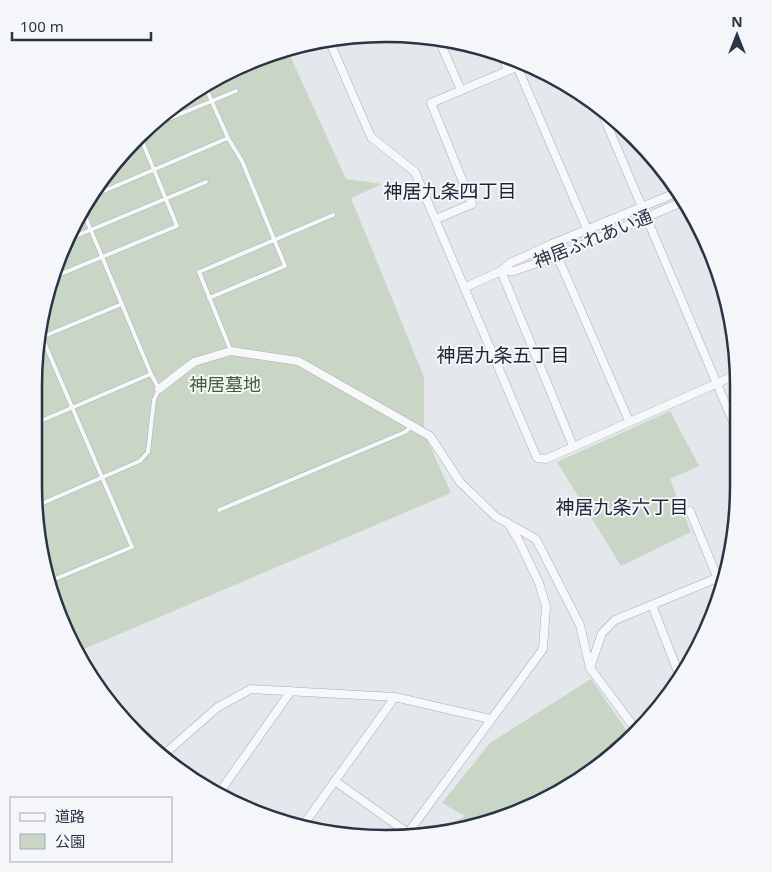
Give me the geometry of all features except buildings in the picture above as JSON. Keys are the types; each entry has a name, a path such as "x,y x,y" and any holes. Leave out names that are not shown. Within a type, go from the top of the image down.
{"street":[{"path":"332,47 371,137 415,172 537,458 546,459 628,421 730,378"},
{"path":"442,47 461,90"},
{"path":"506,65 508,70"},
{"path":"436,219 472,204 431,103 514,68"},
{"path":"524,72 587,229"},
{"path":"607,123 730,413"},
{"name":"神居ふれあい通","path":"466,288 501,271 510,263 642,205 672,194"},
{"name":"神居ふれあい通","path":"501,271 514,271 558,256 677,204"},
{"path":"552,244 628,421"},
{"path":"501,271 573,446"},
{"path":"159,389 194,362 231,351 298,361 430,436 460,482 496,517 536,539 580,625 590,668 633,725"},
{"path":"590,668 602,633 615,620 717,578 690,511"},
{"path":"412,829 542,649 546,626 546,606 539,583 519,540 508,523"},
{"path":"652,605 677,669"},
{"path":"168,751 218,707 251,689 395,697 490,719"},
{"path":"223,788 291,691"},
{"path":"307,820 395,697"},
{"path":"335,781 400,829"}],"lane":[{"path":"171,119 236,91"},
{"path":"208,93 228,138 242,161 285,266 209,298"},
{"path":"103,192 228,138"},
{"path":"62,274 177,226 143,143"},
{"path":"78,235 206,182"},
{"path":"231,351 199,272 333,215"},
{"path":"43,503 140,460 148,452 154,400 159,389 86,219"},
{"path":"46,335 122,304"},
{"path":"45,343 132,547 55,579"},
{"path":"42,420 151,374"},
{"path":"218,510 406,432 412,426"}],"green space":[{"name":"神居墓地","path":"290,56 346,179 382,184 351,198 424,377 424,432 451,493 84,649 69,617 54,575 45,531 42,486 42,386 45,341 49,319 54,297 69,255 78,234 100,195 143,143 195,100 234,78"},
{"path":"670,411 699,466 670,479 691,532 621,566 557,462"},
{"path":"591,679 627,731 577,772 538,794 496,811 452,823 465,816 442,803 490,743"}],"district":[{"name":"神居九条四丁目","path":"450,191"},
{"name":"神居九条五丁目","path":"503,355"},
{"name":"神居九条六丁目","path":"622,507"}]}
